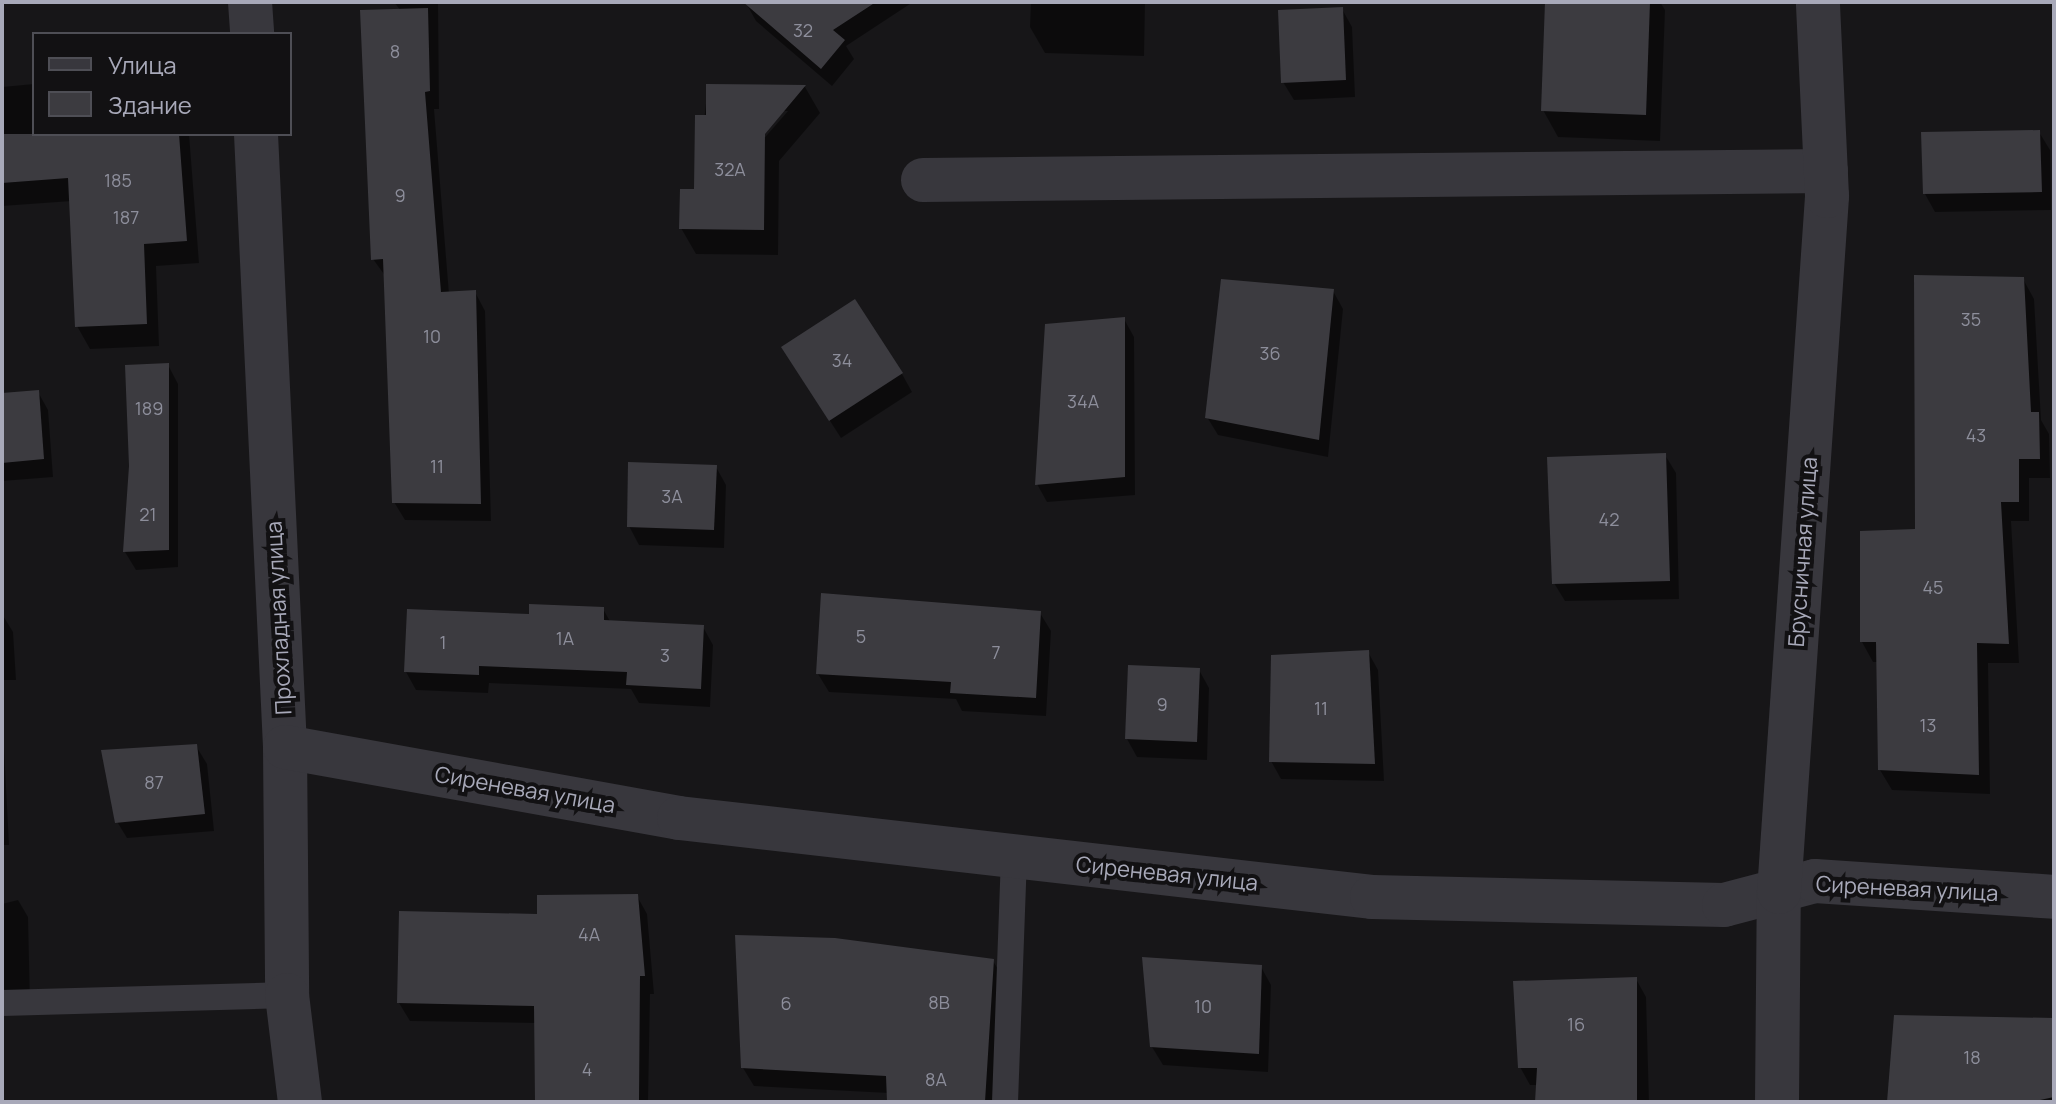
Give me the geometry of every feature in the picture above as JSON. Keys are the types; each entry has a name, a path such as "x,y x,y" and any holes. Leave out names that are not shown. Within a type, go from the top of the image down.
{"street":[{"path":"250,2 252,32"},
{"name":"Брусничная улица","path":"1777,1102 1779,892 1826,171 1818,2"},
{"name":"Прохладная улица","path":"256,136 285,747 287,995 300,1102"},
{"path":"923,180 1826,171"},
{"name":"Сиреневая улица","path":"285,747 679,818 1372,897 1724,905 1815,881 2054,897"}],"lane":[{"path":"1005,1102 1014,856"},
{"path":"2,1003 287,995"}],"building":[{"path":"743,2 876,2 833,30 845,40 821,69"},
{"path":"1545,2 1650,2 1646,115 1541,111"},
{"path":"1343,7 1346,80 1281,83 1278,10"},
{"path":"428,8 430,91 425,92 441,292 476,290 481,504 392,503 383,259 371,260 360,10"},
{"path":"706,84 806,85 765,134 764,230 679,229 680,189 694,189 695,115 706,115"},
{"path":"2040,130 2042,192 1923,194 1921,132"},
{"path":"2,134 179,136 187,241 144,244 147,324 75,327 68,178 2,183"},
{"path":"1914,275 2024,277 2031,412 2039,412 2040,459 2019,459 2019,502 2001,502 2009,644 1977,643 1979,775 1878,770 1876,642 1860,642 1860,531 1915,529"},
{"path":"1221,279 1334,289 1319,440 1205,418"},
{"path":"855,299 903,373 829,421 781,347"},
{"path":"1125,317 1125,477 1035,485 1045,324"},
{"path":"169,363 169,550 123,552 129,466 125,365"},
{"path":"39,390 44,459 2,463 2,393"},
{"path":"1666,453 1670,581 1552,584 1547,457"},
{"path":"628,462 717,465 714,530 627,527"},
{"path":"821,593 1041,611 1036,698 950,693 951,682 816,674"},
{"path":"529,604 604,607 604,620 704,625 701,689 626,685 627,672 479,666 479,675 404,672 407,609 529,614"},
{"path":"1369,650 1375,764 1269,762 1271,655"},
{"path":"1128,665 1200,668 1197,742 1125,739"},
{"path":"197,744 205,814 115,823 101,750"},
{"path":"638,894 645,976 640,976 639,1102 535,1102 534,1006 397,1003 399,911 537,914 537,895"},
{"path":"735,935 835,938 994,959 985,1102 887,1102 886,1076 741,1068"},
{"path":"1142,957 1262,965 1259,1054 1150,1047"},
{"path":"1637,977 1637,1102 1535,1102 1537,1068 1518,1068 1513,981"},
{"path":"1894,1015 2054,1018 2054,1097 2031,1102 1887,1102"}]}
